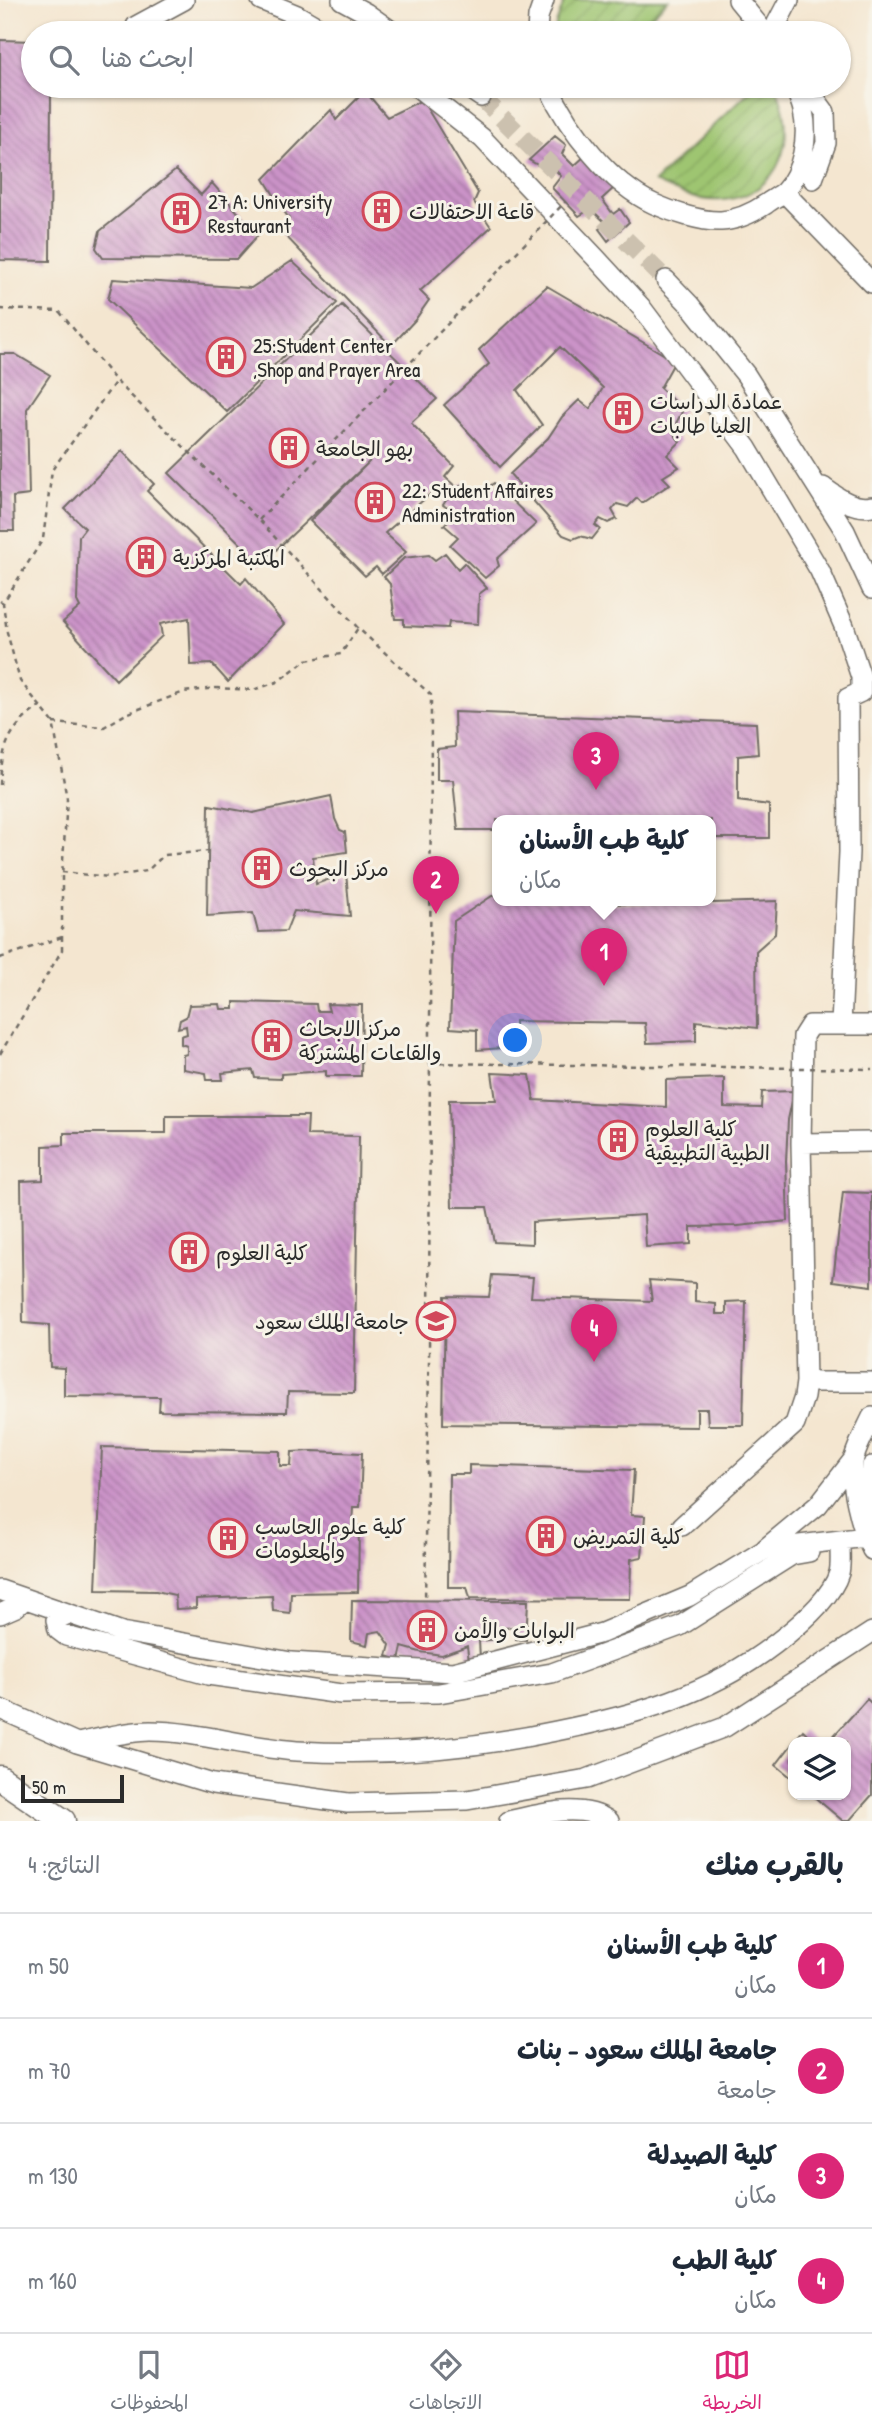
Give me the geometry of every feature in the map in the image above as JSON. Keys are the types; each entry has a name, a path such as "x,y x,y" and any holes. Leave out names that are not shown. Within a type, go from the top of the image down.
{"main road":[{"path":"0,1778 63,1821"}],"lane":[{"path":"144,21 184,0"},
{"path":"261,0 307,21"},
{"path":"342,0 377,21"},
{"path":"538,21 544,0"},
{"path":"738,0 755,21"},
{"path":"778,21 789,0"},
{"path":"431,98 482,138 640,307 747,448 820,571 844,626 867,695 848,698 849,852 841,1025"},
{"path":"554,98 585,147 625,184 652,203 684,215 721,221 754,212 784,192 801,164 805,136 803,111 798,98"},
{"path":"813,179 826,143 825,112 815,98"},
{"path":"784,192 872,284"},
{"path":"666,281 746,375 845,531 872,589"},
{"path":"815,481 844,502 866,508 872,506"},
{"path":"682,1525 795,1424 806,1382 803,1036 810,1025 872,1025"},
{"path":"802,1143 872,1142"},
{"path":"806,1382 872,1382"},
{"path":"0,1590 122,1632 291,1662 453,1672 602,1633 690,1596 766,1549 818,1505 853,1460 872,1417"},
{"path":"853,1460 854,1483 870,1538"},
{"path":"870,1538 872,1466"},
{"path":"68,1614 56,1620 58,1630 66,1636 208,1675 341,1693 439,1693 552,1673 680,1626 792,1555 840,1547 870,1538"},
{"path":"766,1549 870,1538"},
{"path":"77,1743 148,1731 295,1751 412,1752 510,1741 630,1716 688,1694 737,1670 781,1639 815,1608 834,1584 840,1567 840,1547"},
{"path":"0,1614 24,1600"},
{"path":"0,1709 77,1743 214,1784 348,1803 467,1800 587,1779 724,1727 872,1632"},
{"path":"486,1663 491,1684"},
{"path":"509,1821 576,1811 602,1816 609,1821"}],"path":[{"path":"259,520 565,202"},
{"path":"0,309 59,311 116,381 259,520 358,628 431,695 429,1349 425,1601"},
{"path":"0,1054 62,950 66,799 52,722 20,681 2,602 43,539 52,470 116,381"},
{"path":"52,722 104,727 125,714 184,692 216,688 253,690 277,682 306,660 341,654 358,628"},
{"path":"0,785 1,763 18,721 40,706"},
{"path":"62,872 108,877 147,871 164,855 209,850"},
{"path":"0,958 62,937"},
{"path":"430,1063 872,1069"}],"green space":[{"path":"565,0 668,0 646,21 557,21"},
{"path":"742,98 779,98 786,124 785,142 772,175 759,187 743,196 713,200 687,196 654,182"}],"building":[{"path":"0,40 21,41 21,98 51,98 50,261 0,260"},
{"name":"قاعة الاحتفالات","path":"358,98 371,98 387,117 422,100 478,193 474,202 491,227 420,291 429,300 391,346 280,230 289,219 264,179 331,110 336,120"},
{"path":"555,136 566,145 562,154 574,166 585,156 615,187 602,199 613,214 620,209 629,222 608,241 599,229 607,224 591,209 579,216 552,188 561,176 546,160 541,167 529,160"},
{"name":"27 A: University Restaurant","path":"176,170 201,195 212,183 258,235 237,259 103,258 96,248 100,231"},
{"name":"25:Student Center ,Shop and Prayer Area","path":"292,261 337,303 227,412 108,299 113,279 251,288"},
{"name":"عمادة الدراسات العليا طالبات","path":"547,286 675,361 660,388 683,410 672,431 680,442 667,455 679,467 663,477 670,484 642,503 637,498 628,507 617,504 612,510 617,519 608,523 600,519 595,525 600,529 592,539 580,536 573,539 563,535 510,474 548,438 562,417 579,400 590,409 603,388 560,347 517,390 542,425 500,467 444,405 489,364 479,350"},
{"name":"بهو الجامعة","path":"342,305 437,399 411,423 454,466 445,477 457,488 464,483 477,495 494,483 536,524 497,559 499,566 485,578 450,545 458,537 444,525 455,513 443,505 447,499 435,490 385,533 406,552 382,574 376,567 365,576 310,521 370,461 261,564 169,473"},
{"path":"0,354 15,354 50,375 27,409 29,495 13,497 14,531 0,531"},
{"name":"المكتبة المركزية","path":"122,451 154,484 147,491 241,584 246,578 284,624 228,682 212,664 191,665 189,618 160,624 162,636 116,680 63,622 80,607 77,601 79,536 85,528 65,509"},
{"path":"445,553 458,569 464,563 487,588 479,594 478,624 449,622 448,628 404,626 404,619 395,619 390,584 384,577 404,558 429,555 435,560"},
{"path":"454,712 756,723 758,754 738,756 738,801 769,805 769,838 716,838 716,815 492,815 492,830 458,830 453,780 437,780 437,749 455,747"},
{"name":"مركز البحوث","path":"331,796 335,819 340,830 345,832 347,852 313,857 316,884 346,873 350,916 294,911 286,931 258,932 253,913 207,916 209,805 253,813"},
{"path":"492,896 492,906 716,906 716,903 777,901 775,934 756,951 757,1028 696,1021 696,1041 647,1043 645,1023 515,1021 515,1047 477,1050 477,1030 450,1028 454,921"},
{"name":"مركز الابحاث والقاعات المشتركة","path":"234,1002 316,1004 317,1011 329,1011 327,1004 362,1005 361,1076 326,1076 326,1071 281,1074 281,1079 255,1078 253,1070 222,1073 223,1080 207,1080 206,1073 183,1069 183,1055 187,1054 187,1046 181,1044 181,1036 187,1034 186,1026 178,1028 180,1020 186,1017 189,1005 220,1004 221,1009 234,1009"},
{"name":"كلية العلوم الطبية التطبيقية","path":"492,1073 530,1075 534,1100 666,1107 666,1080 724,1078 724,1107 761,1108 762,1092 794,1091 788,1120 786,1161 788,1221 691,1227 691,1244 646,1247 644,1215 532,1222 532,1244 494,1242 487,1207 452,1207 449,1100 496,1100"},
{"name":"كلية العلوم","path":"166,1116 308,1116 307,1135 359,1136 354,1393 288,1392 287,1412 159,1411 160,1397 64,1396 64,1368 50,1367 49,1325 23,1323 21,1181 43,1180 43,1146 64,1145 64,1133 166,1133"},
{"path":"843,1192 872,1193 872,1286 833,1281"},
{"path":"492,1275 533,1277 531,1297 652,1301 649,1280 695,1283 695,1302 716,1304 716,1314 726,1314 726,1302 746,1301 743,1425 708,1425 707,1409 697,1409 697,1427 443,1424 445,1296 489,1297"},
{"name":"كلية علوم الحاسب والمعلومات","path":"102,1447 280,1451 280,1466 291,1466 292,1452 362,1453 360,1507 353,1507 352,1526 359,1526 358,1592 291,1593 290,1613 273,1611 272,1596 196,1599 196,1608 176,1609 175,1595 156,1591 96,1590"},
{"name":"كلية التمريض","path":"469,1465 634,1470 631,1515 645,1516 642,1557 631,1559 630,1599 470,1598 467,1587 448,1587 449,1474 469,1474"},
{"name":"البوابات والأمن","path":"352,1600 528,1601 526,1640 516,1639 516,1627 504,1628 499,1639 479,1641 480,1658 469,1661 467,1646 442,1655 402,1647 399,1660 387,1656 390,1645 380,1631 369,1633 367,1645 351,1641"},
{"path":"867,1699 872,1704 872,1795 849,1821 843,1821 818,1800 851,1800 851,1737 833,1737"},
{"path":"803,1730 811,1737 798,1737"},
{"path":"788,1749 788,1775 776,1765"}],"tunnel":[{"path":"482,98 666,280"}],"place":[{"name":"قاعة الاحتفالات","path":"382,211"},
{"name":"27 A: University Restaurant","path":"181,213"},
{"name":"25:Student Center ,Shop and Prayer Area","path":"226,357"},
{"name":"عمادة الدراسات العليا طالبات","path":"623,413"},
{"name":"بهو الجامعة","path":"289,448"},
{"name":"22: Student Affaires Administration","path":"375,502"},
{"name":"المكتبة المركزية","path":"146,557"},
{"name":"كلية الصيدلة","path":"596,790"},
{"name":"مركز البحوث","path":"262,868"},
{"name":"جامعة الملك سعود - بنات","path":"436,914"},
{"name":"كلية طب الأسنان","path":"604,986"},
{"name":"مركز الابحاث والقاعات المشتركة","path":"272,1040"},
{"name":"كلية العلوم الطبية التطبيقية","path":"618,1140"},
{"name":"كلية العلوم","path":"189,1252"},
{"name":"جامعة الملك سعود","path":"436,1321"},
{"name":"كلية الطب","path":"594,1362"},
{"name":"كلية التمريض","path":"546,1536"},
{"name":"كلية علوم الحاسب والمعلومات","path":"228,1538"},
{"name":"البوابات والأمن","path":"427,1630"}]}
